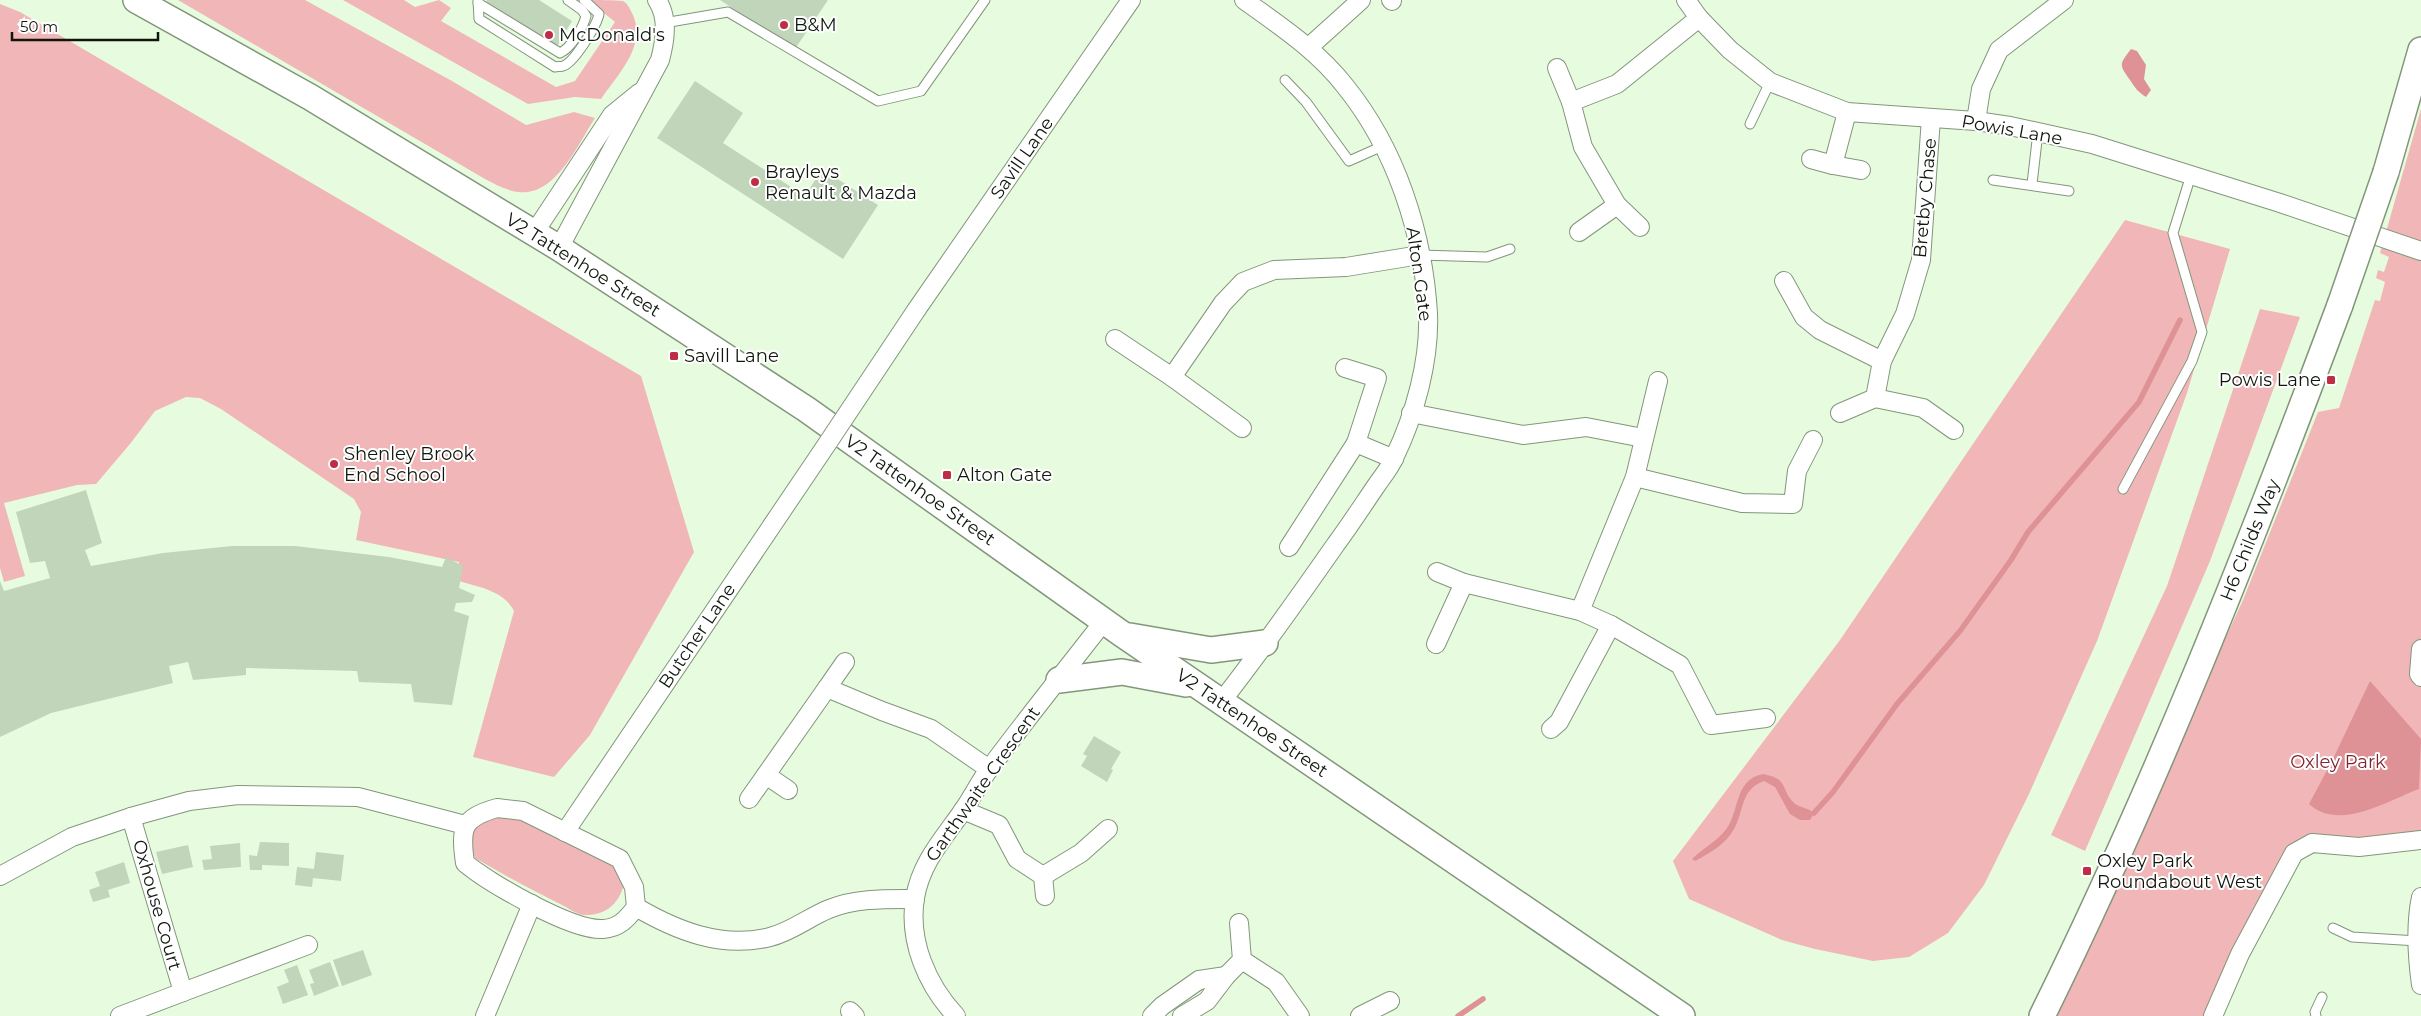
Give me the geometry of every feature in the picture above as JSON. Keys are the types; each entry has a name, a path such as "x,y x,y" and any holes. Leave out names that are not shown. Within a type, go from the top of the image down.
{"street":[{"name":"V2 Tattenhoe Street","path":"136,0 310,97 559,248 806,409 1113,628 1682,1016"},
{"path":"559,248 660,60 665,42 664,23 657,0"},
{"name":"Savill Lane","path":"829,441 917,310 1132,0"},
{"name":"Alton Gate","path":"1221,702 1347,529 1394,459 1411,414 1424,366 1428,314 1420,255 1395,167 1385,145 1345,85 1309,47 1244,0"},
{"path":"1309,47 1360,0"},
{"name":"Powis Lane","path":"1686,0 1699,18 1730,50 1770,82 1847,112 1976,121 2092,144 2421,251"},
{"path":"1976,121 1981,89 1999,50 2064,0"},
{"path":"1571,102 1617,84 1699,18"},
{"name":"H6 Childs Way","path":"2042,1016 2106,884 2224,605 2340,305 2386,172 2421,50"},
{"path":"1557,68 1571,102 1583,147 1617,205 1640,227"},
{"path":"534,233 612,115 644,89"},
{"path":"1833,165 1847,112"},
{"name":"Bretby Chase","path":"1875,398 1882,361 1905,314 1921,260 1931,118"},
{"path":"1811,159 1861,170"},
{"path":"1579,232 1617,205"},
{"path":"1172,377 1223,303 1243,282 1274,270 1346,267 1420,255"},
{"path":"1784,280 1804,317 1820,330 1882,361"},
{"path":"1115,339 1172,377 1242,428"},
{"path":"1289,548 1356,443 1377,378 1345,368"},
{"path":"1580,612 1635,476 1658,381"},
{"path":"1840,413 1875,398 1923,408 1954,430"},
{"path":"1411,414 1523,435 1586,427 1643,438"},
{"path":"1635,476 1742,503 1793,504 1797,471 1813,440"},
{"name":"Butcher Lane","path":"565,832 829,441"},
{"path":"1356,443 1394,459"},
{"path":"1437,572 1464,583 1580,612 1611,624 1680,664 1711,724 1766,718"},
{"path":"1436,644 1464,583"},
{"path":"1551,729 1559,722 1611,624"},
{"path":"1113,628 1211,650 1265,643"},
{"name":"Garthwaite Crescent","path":"956,1016 947,1006 925,972 914,930 915,899 924,869 940,840 963,810 989,769 1059,680 1113,628"},
{"path":"2421,649 2419,674 2421,676"},
{"path":"749,799 845,662"},
{"path":"1059,680 1122,672 1196,685"},
{"path":"827,688 882,712 932,729 989,769"},
{"path":"766,775 788,790"},
{"path":"0,876 72,837 131,817 189,801 253,794 358,797 465,825"},
{"path":"497,808 523,811 620,860 634,888 636,907 621,925 602,929 580,925 532,904 483,877 465,863 462,842 465,825 476,814 497,808"},
{"path":"963,810 999,825 1017,859 1042,876 1045,896"},
{"name":"Oxhouse Court","path":"131,817 183,992"},
{"path":"1042,876 1081,853 1108,829"},
{"path":"2213,1016 2213,1011 2240,954 2294,853 2312,843 2359,847 2421,840"},
{"path":"2421,897 2418,912 2421,985"},
{"path":"636,907 666,924 693,935 735,942 771,937 830,908 868,899 915,899"},
{"path":"485,1016 532,904"},
{"path":"1182,1016 1207,1001 1226,976 1242,960 1239,923"},
{"name":"Oxhouse Court","path":"120,1016 308,945"},
{"path":"1242,960 1276,982 1300,1016"},
{"path":"1152,1016 1162,1006 1199,980 1226,976"},
{"path":"1360,1016 1390,1001"}],"lane":[{"path":"478,2 560,53 566,50 584,23 586,16 582,10 568,0"},
{"path":"478,2 479,19 555,67 564,66 571,61 598,23 599,14 584,0"},
{"path":"664,23 728,12 878,100 921,91 985,0"},
{"path":"1285,80 1306,102 1349,161 1385,145"},
{"path":"1750,124 1770,82"},
{"path":"2032,184 2038,132"},
{"path":"2123,488 2192,361 2202,332 2173,233 2191,175"},
{"path":"1993,180 2032,184 2069,191"},
{"path":"1420,255 1487,257 1510,249"},
{"path":"2333,928 2352,937 2419,951"},
{"path":"2316,1016 2315,1012 2322,997"}],"green space":[{"path":"178,0 305,0 452,81 526,125 574,112 595,118 573,154 555,178 544,186 532,191 518,192 510,190 485,179"},
{"path":"343,0 404,0 415,7 439,0 451,8 441,21 556,87 575,81 615,22 588,0 625,2 632,13 636,25 636,36 634,48 629,59 601,99 575,97 528,104"},
{"name":"Shenley Brook End School","path":"0,4 20,12 641,376 694,552 590,735 554,777 473,757 514,611 510,604 497,594 459,581 459,562 356,540 361,512 354,499 221,409 200,398 186,397 155,411 96,484 77,485 4,503 25,576 4,582 0,568"},
{"name":"Oxley Park","path":"2421,109 2421,840 2294,853 2213,1016 2053,1016 2243,600 2318,412 2339,408 2375,300 2380,301 2385,282 2376,278 2378,270 2384,272 2389,257 2380,253"},
{"path":"2125,220 2230,249 2187,393 2097,641 2029,794 1984,885 1948,933 1909,957 1873,961 1782,940 1689,899 1673,861 1840,640"},
{"path":"2260,309 2300,317 2210,561 2085,851 2051,835 2167,586"},
{"path":"490,814 525,821 613,865 625,877 618,899 601,913 594,915 580,914 475,858 468,839 476,822"}],"shaded area":[{"path":"2131,49 2137,51 2146,65 2144,79 2151,90 2146,97 2135,88 2122,67 2124,58"},
{"path":"2370,681 2421,739 2419,789 2364,811 2335,815 2321,812 2309,804 2332,761"},
{"path":"1763,774 1780,781 1793,802 1814,813 1810,820 1800,820 1790,814 1775,787 1764,781 1751,789 1747,795 1734,829 1727,839 1706,855 1695,861 1692,859 1716,840 1729,826 1741,791 1746,783"}],"building":[{"name":"McDonald's","path":"487,0 539,0 572,21 556,48 485,3"},
{"name":"B&M","path":"720,0 828,0 795,49"},
{"name":"Brayleys Renault & Mazda","path":"695,81 743,113 723,143 805,196 822,169 878,205 843,259 657,138"},
{"path":"86,490 102,543 85,550 91,566 163,553 232,546 295,546 389,557 442,567 446,557 463,566 459,588 475,595 472,602 456,603 454,611 469,616 452,705 414,702 411,684 359,682 357,671 246,668 246,675 193,680 188,662 169,666 173,683 51,713 0,737 0,581 4,591 50,578 45,561 30,563 16,512"},
{"path":"1094,736 1121,752 1111,769 1113,770 1107,782 1081,766 1087,756 1083,754"},
{"path":"260,842 289,843 289,866 262,865 262,870 250,870 249,855 257,856"},
{"path":"240,843 241,867 204,870 202,860 212,859 210,846"},
{"path":"188,845 193,867 162,874 156,852"},
{"path":"316,852 344,855 341,881 313,878 312,887 295,885 297,867 314,869"},
{"path":"124,862 130,883 108,890 110,897 93,902 89,890 100,886 95,872"},
{"path":"363,950 372,975 342,986 333,960"},
{"path":"330,962 339,986 314,996 310,984 314,983 309,970"},
{"path":"297,965 308,995 283,1004 277,987 289,982 284,970"}],"waterway":[{"path":"1814,813 1833,792 1897,704 1960,631 2011,560 2028,532 2139,402 2180,320"},
{"path":"1458,1016 1483,999"}],"place":[{"name":"B&M","path":"784,25"},
{"name":"McDonald's","path":"549,35"},
{"name":"Brayleys Renault & Mazda","path":"755,182"},
{"name":"Savill Lane","path":"674,356"},
{"name":"Powis Lane","path":"2331,380"},
{"name":"Shenley Brook End School","path":"334,464"},
{"name":"Alton Gate","path":"947,475"},
{"name":"Oxley Park Roundabout West","path":"2087,871"}]}
